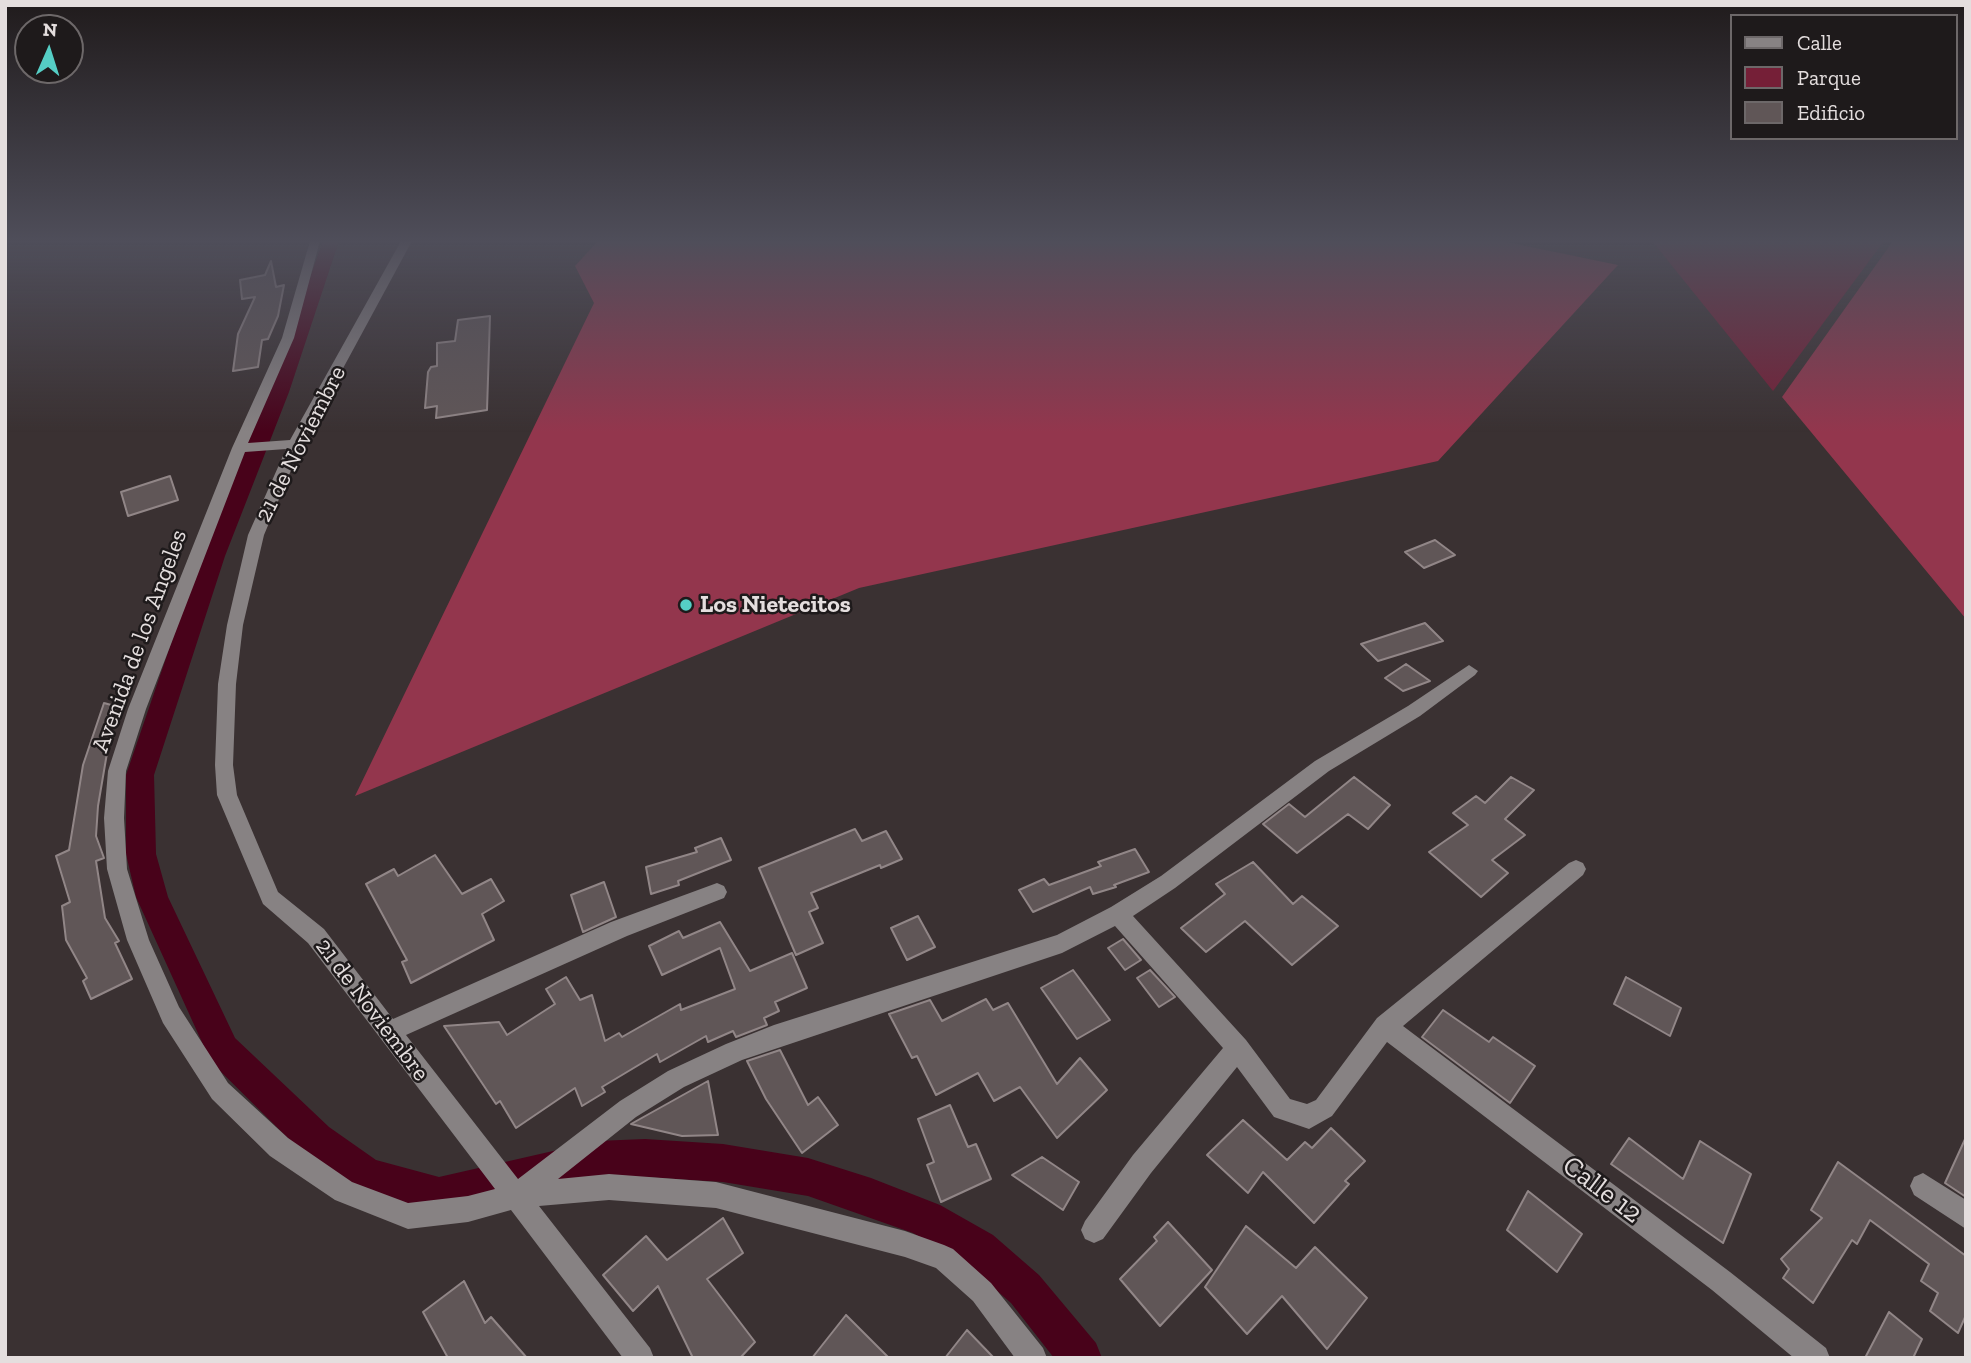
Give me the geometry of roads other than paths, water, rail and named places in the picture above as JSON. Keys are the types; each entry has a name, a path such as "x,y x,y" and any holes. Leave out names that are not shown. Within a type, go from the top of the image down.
{"street":[{"name":"Avenida de los Angeles","path":"297,305 288,338 246,448 137,709 117,771 114,818 117,869 138,940 170,1016 220,1091 290,1154 344,1191 408,1216 468,1209 517,1196"},
{"name":"21 de Noviembre","path":"373,305 295,444 256,535 235,625 224,728 227,795 270,898 316,936 640,1358"},
{"path":"246,448 295,444"},
{"path":"517,1196 628,1109 676,1079 774,1036 1049,948 1118,914 1168,882 1322,766 1414,711 1469,671"},
{"path":"1118,914 1238,1048 1282,1109 1309,1117 1324,1108 1385,1026 1576,869"},
{"path":"388,1032 619,929 717,892"},
{"name":"Calle 12","path":"1385,1026 1721,1281 1816,1358"},
{"path":"1094,1230 1142,1164 1238,1048"},
{"path":"1923,1186 1966,1216"},
{"path":"517,1196 609,1187 716,1195 905,1244 944,1258 982,1292 1032,1358"}],"waterway":[{"path":"309,305 279,392 213,556 140,775 141,854 152,897 223,1050 316,1140 367,1176 439,1196 597,1160 645,1158 723,1163 808,1177 871,1197 926,1219 979,1249 1025,1289 1081,1358"}],"place":[{"name":"Los Nietecitos","path":"686,605"}]}
